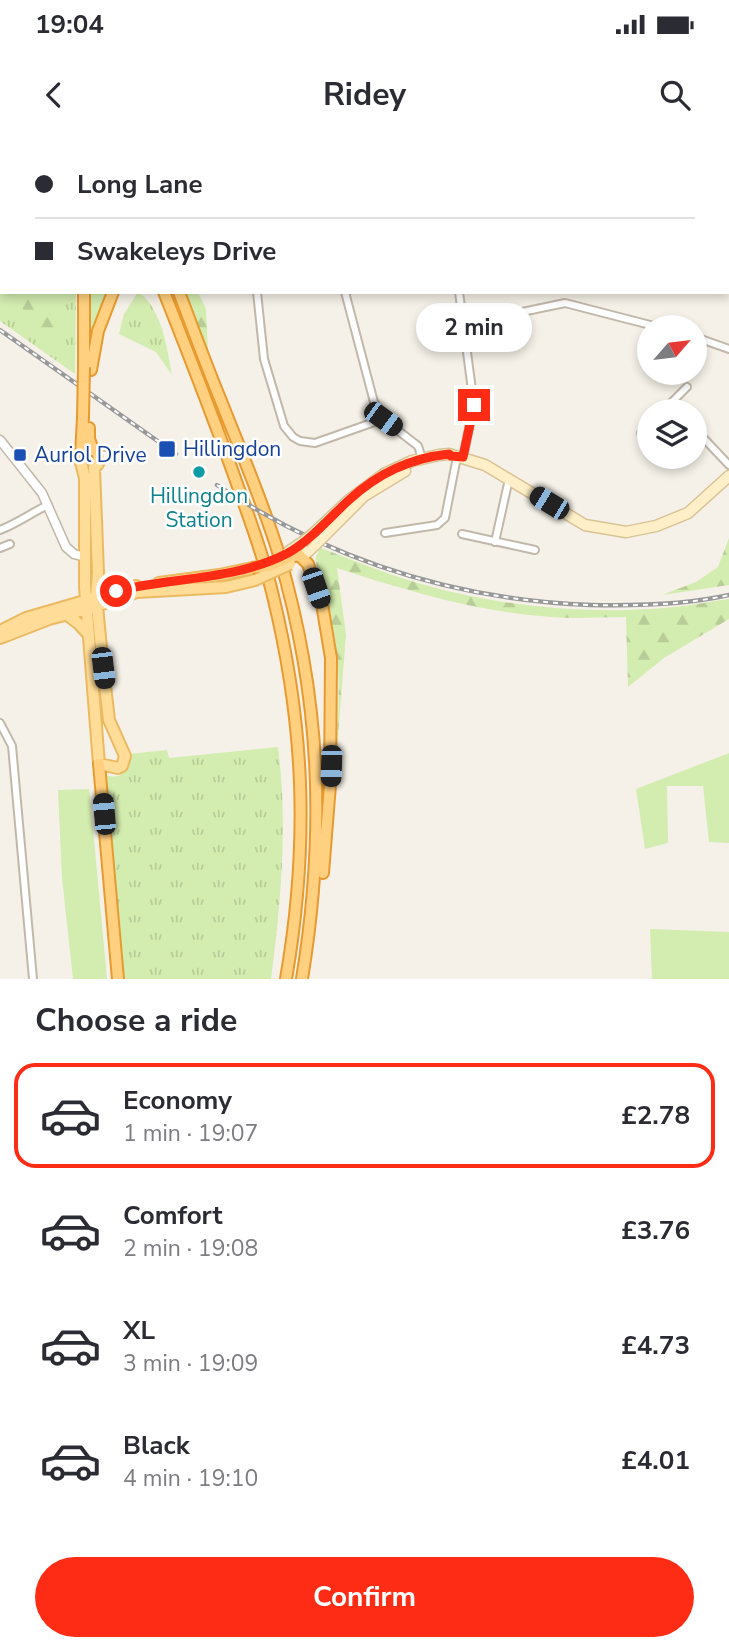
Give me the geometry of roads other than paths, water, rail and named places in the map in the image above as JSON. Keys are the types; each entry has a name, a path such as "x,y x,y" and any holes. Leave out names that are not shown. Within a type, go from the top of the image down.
{"highway":[{"path":"84,294 88,368 86,418 96,459"},
{"path":"88,368 112,294"},
{"path":"165,294 257,539 273,595 289,671 302,803 301,865 286,979"},
{"path":"180,294 274,541 302,651 317,782 316,867 302,979"},
{"path":"252,568 269,566 296,555 302,556 308,564 322,604 329,639 332,686 327,833 318,910 308,944"},
{"path":"99,764 118,979"}],"main road":[{"path":"302,556 314,547 320,533 371,482 400,466 422,458 449,454 485,466 585,525 626,532 656,526 688,513 729,476"},
{"path":"0,631 26,618 137,592 226,587 255,580 289,558 303,542 320,533 389,479 415,467 457,457"},
{"path":"96,459 86,491 85,557 92,602 108,720 125,756 122,766 118,768 99,764 89,635 92,602 98,573 96,459"},
{"path":"0,638 66,614 116,591 252,568"},
{"path":"98,573 116,591"},
{"path":"66,614 89,635"}],"street":[{"path":"257,294 264,359 284,426 293,437 315,443 383,419"},
{"path":"346,294 374,402 383,419 415,443 422,458"},
{"path":"385,534 437,526 445,518 457,457 474,405 459,294"},
{"path":"465,324 565,303 637,322"},
{"path":"707,341 729,349"},
{"path":"676,399 687,387"},
{"path":"0,440 38,488 64,543 74,554 85,557"},
{"path":"707,442 729,465"},
{"path":"495,542 509,479"},
{"path":"0,530 21,522 48,505"},
{"path":"463,534 536,551"},
{"path":"0,548 10,544"},
{"path":"72,550 85,544"},
{"path":"1,726 12,746 33,979"}],"railway":[{"path":"0,330 176,454"},
{"path":"217,485 304,535 396,572 443,585 541,602 591,605 661,604 729,595"}],"place":[{"name":"Hillingdon","path":"167,449"},
{"name":"Auriol Drive","path":"20,455"},
{"name":"Hillingdon Station","path":"199,472"}]}
